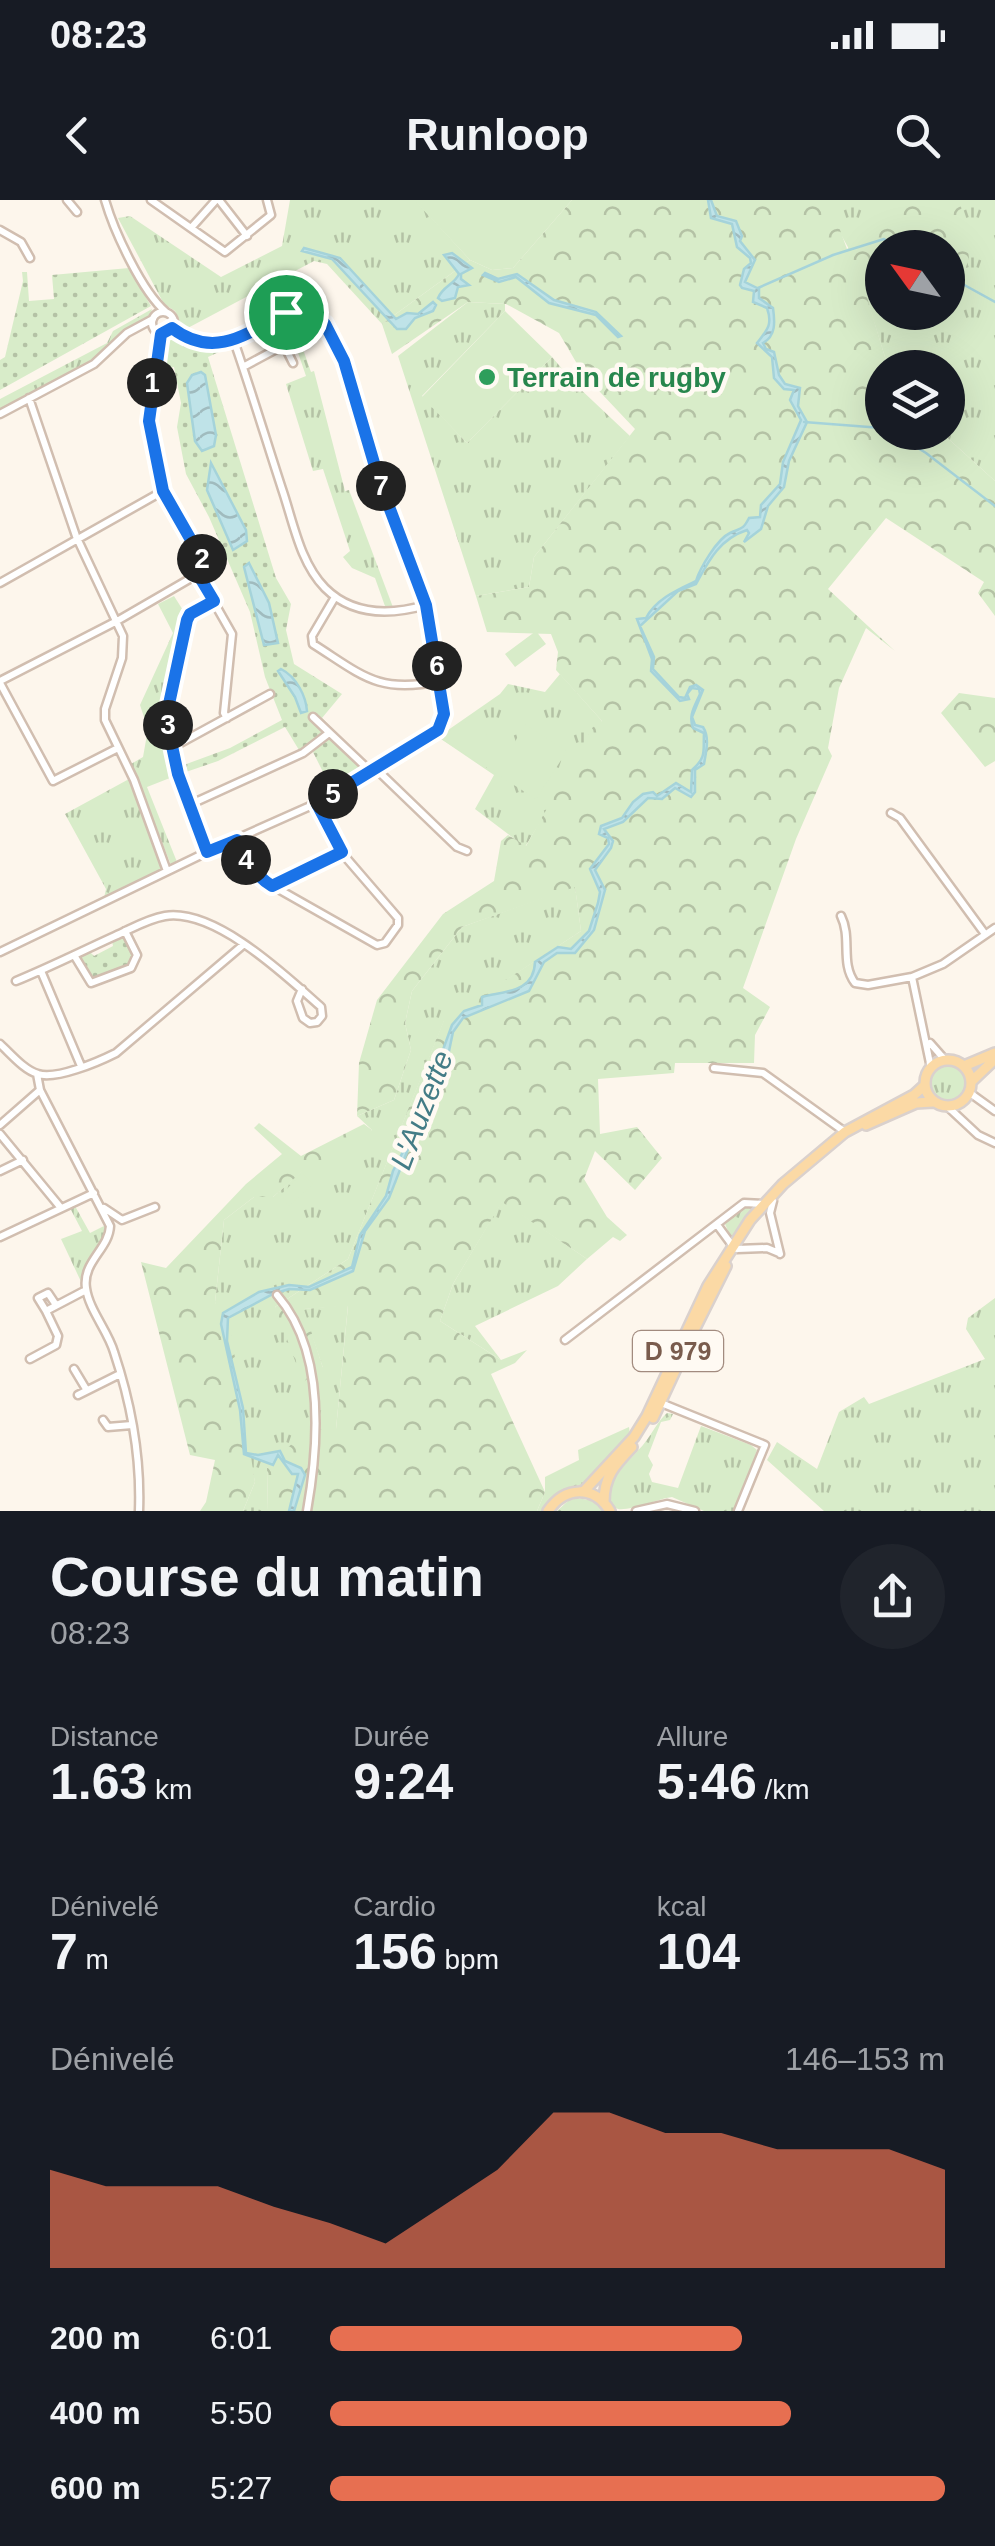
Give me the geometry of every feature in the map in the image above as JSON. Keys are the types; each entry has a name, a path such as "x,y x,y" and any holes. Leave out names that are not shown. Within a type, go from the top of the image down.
{"main road":[{"path":"995,1056 972,1080 970,1093 961,1103 948,1107 934,1102 925,1085 931,1068 945,1060 964,1066 995,1056"},
{"path":"964,1066 972,1080"},
{"name":"D 979","path":"584,1491 648,1416 708,1286 768,1203 845,1132 914,1095 925,1085"},
{"name":"D 979","path":"768,1203 864,1126 916,1103 934,1102"},
{"name":"D 979","path":"607,1506 605,1484 610,1469 641,1437 661,1403 734,1247"},
{"path":"548,1511 563,1495 584,1491 607,1506"}],"street":[{"path":"67,200 77,212"},
{"path":"105,200 118,238 156,304 173,317 172,328"},
{"path":"151,200 225,252 271,215 266,200"},
{"path":"191,228 218,200 247,236"},
{"path":"0,230 22,244 30,258"},
{"path":"156,304 158,331 149,421 163,491 203,561 202,573 232,634 224,714 227,718"},
{"path":"0,414 94,364 128,333 166,312"},
{"path":"0,952 207,852 317,804 438,730 442,723 426,605 379,480 344,361 325,324 309,313 286,312 234,341 200,342 172,328 158,331 139,327"},
{"path":"234,341 302,550 322,586 335,597 366,610 387,613 426,605"},
{"path":"243,367 284,345 293,363"},
{"path":"29,398 78,540 123,636 122,658 105,708 105,720 134,780 168,871"},
{"path":"0,583 163,491"},
{"path":"118,748 52,781 0,682 202,573"},
{"path":"335,597 312,636 312,644 385,685 408,688 439,681"},
{"path":"207,852 178,774 166,718 187,620 190,614 214,601"},
{"path":"173,747 270,694"},
{"path":"313,717 466,851"},
{"path":"189,804 304,753 329,733"},
{"path":"237,840 258,877 376,945 385,943 398,925 398,918 342,852 317,804"},
{"path":"891,813 900,818 985,934"},
{"path":"272,886 342,852"},
{"path":"16,981 148,920 179,916 193,918 243,945 302,990 321,1007 322,1016 317,1022 303,1018 298,1002 302,990"},
{"path":"840,916 848,930 847,972 855,983 868,985 912,977 943,964 995,928"},
{"path":"74,955 91,983 131,968 136,956 126,931"},
{"path":"0,1044 37,1074 50,1076 116,1054 243,945"},
{"path":"40,971 81,1066"},
{"path":"912,977 931,1068"},
{"path":"926,1038 945,1060"},
{"path":"714,1068 759,1071 845,1132"},
{"path":"37,1074 40,1090 110,1226 110,1236 91,1261 86,1290 114,1349 132,1424 139,1464 138,1511"},
{"path":"0,1124 40,1090"},
{"path":"970,1093 995,1112"},
{"path":"948,1107 986,1140 995,1143"},
{"path":"0,1134 62,1208"},
{"path":"986,1140 995,1134"},
{"path":"0,1171 24,1160"},
{"path":"0,1237 94,1193"},
{"path":"565,1340 744,1203 768,1203 780,1254 766,1248 734,1247 718,1226"},
{"path":"99,1204 122,1220 156,1207"},
{"path":"46,1311 86,1290"},
{"path":"30,1359 56,1345 58,1336 38,1298 48,1293 56,1305"},
{"path":"276,1295 294,1315 311,1375 313,1476 306,1511"},
{"path":"74,1369 82,1392 120,1374"},
{"path":"661,1403 765,1446 738,1511"},
{"path":"103,1420 108,1427 132,1424"},
{"path":"636,1511 678,1504 695,1511"},
{"path":"644,1511 652,1506"}],"green space":[{"path":"290,200 415,200 470,260 382,324 327,264 314,261 184,330 175,311 164,304 118,218 130,216 221,277 282,246"},
{"path":"414,200 572,200 513,268 492,270 470,260"},
{"path":"572,200 829,200 847,249 865,231 865,330 877,330 883,350 865,350 865,450 961,450 995,481 995,616 978,593 984,582 886,518 828,589 895,651 866,628 839,688 828,748 832,756 796,839 743,988 770,1007 755,1035 754,1063 675,1063 674,1073 598,1079 600,1134 637,1127 662,1158 635,1190 595,1151 584,1179 607,1217 627,1235 620,1241 613,1237 587,1259 502,1202 453,1284 440,1321 501,1360 527,1350 515,1363 491,1374 545,1492 537,1511 268,1511 267,1468 306,1430 336,1429 348,1306 304,1309 323,1368 303,1382 275,1307 348,1259 444,1020 581,931 575,887 462,927 412,991 405,1023 411,1050 394,1100 357,1116 359,1063 377,1000 443,914 494,881 501,841 508,835 526,846 592,728 602,721 556,670 558,652 551,634 487,632 476,596 529,587 534,557 635,429 583,374 559,333 506,304 468,302 392,354 382,324 470,260 492,270 513,268"},
{"path":"822,200 995,200 995,481 961,450 965,450 965,350 883,350 877,330 965,330 965,230 865,230 865,292 855,260"},
{"path":"897,200 960,200 965,230 866,230"},
{"path":"965,232 969,258 965,270"},
{"path":"129,268 151,306 0,390 0,360 5,357 22,272 27,272 29,301 54,299 52,275"},
{"path":"468,302 505,304 505,311 422,396 467,443 552,357 630,436 534,557 529,587 476,596 398,356"},
{"path":"152,309 150,316 118,337 98,358 0,410 0,399 107,343 113,331"},
{"name":"Terrain de rugby","path":"505,311 552,357 467,443 422,397"},
{"path":"170,336 208,348 232,346 208,357 276,578 291,604 286,630 294,664 342,694 322,718 371,767 332,790 313,752 299,750 285,727 218,761 183,773 181,766 230,748 282,720 265,677 250,612 186,474 177,427 181,403 174,367 157,371 162,343"},
{"path":"299,338 311,372 314,371 345,491 349,490 394,610 386,609 375,578 352,568 343,557 350,551 323,469 313,471 286,384 306,376 294,341"},
{"path":"174,596 186,615 164,722 175,776 147,787 177,862 171,865 131,764 143,757 148,729 140,705 173,633 158,604"},
{"path":"536,631 546,644 515,667 505,654"},
{"path":"560,674 602,721 525,847 475,809 494,775 438,737 500,694 508,684 545,692"},
{"path":"959,693 995,698 995,761 985,767 941,713"},
{"path":"465,722 511,750 524,724 567,751 536,799 438,737"},
{"path":"129,779 164,865 161,871 104,898 106,889 65,814"},
{"path":"575,886 581,931 444,1021 348,1259 275,1307 323,1368 303,1309 348,1305 336,1429 267,1468 268,1511 243,1511 255,1482 215,1302 224,1220 254,1197 273,1197 305,1168 372,1130 357,1116 394,1100 411,1050 405,1023 412,991 462,927"},
{"path":"119,938 127,940 134,956 131,964 97,980 89,979 79,957 89,951 94,956"},
{"path":"948,1066 961,1071 966,1084 961,1097 948,1102 935,1097 930,1084 935,1071"},
{"path":"259,1123 301,1156 364,1124 372,1130 321,1175 305,1169 273,1197 254,1197 224,1220 215,1302 231,1333 255,1482 243,1511 200,1511 206,1502 215,1460 190,1455 141,1262 166,1268 246,1184 282,1154 254,1128"},
{"path":"302,1173 313,1184 289,1206 281,1195"},
{"path":"502,1201 587,1259 558,1286 475,1326 501,1360 440,1321 453,1284"},
{"path":"753,1205 754,1209 731,1238 725,1224 742,1208"},
{"path":"75,1206 90,1233 106,1225 107,1235 90,1260 84,1288 61,1239 82,1231 70,1208"},
{"path":"995,1298 995,1511 824,1511 767,1460 777,1442 817,1469 839,1412 864,1397 869,1404 985,1359 966,1329 968,1318"},
{"path":"667,1413 673,1414 670,1420 661,1422 648,1456 653,1465 649,1474 652,1482 678,1488 701,1426 757,1450 736,1511 704,1511 672,1497 623,1509 610,1503 608,1495 616,1476"},
{"path":"629,1427 630,1435 585,1487 557,1494 544,1511 537,1511 545,1492 545,1477 579,1460 578,1450"},
{"path":"577,1498 594,1501 604,1511 557,1511"}],"water":[{"name":"L'Auzette","path":"708,200 717,216 736,221 740,241 755,260 745,282 759,289 759,298 774,313 772,333 763,343 774,352 785,384 800,388 798,406 807,422 789,461 784,487 768,506 761,529 744,542 747,530 729,539 696,584 678,591 640,626 654,657 653,669 679,697 685,698 690,687 696,685 703,690 692,717 695,725 703,727 706,736 704,764 695,770 695,792 691,797 675,788 662,799 648,798 623,822 604,829 613,841 595,870 605,890 594,930 575,953 557,953 544,962 529,991 463,1018 453,1032 444,1075 431,1092 423,1118 419,1114 428,1088 438,1079 440,1058 452,1025 464,1011 482,1005 482,997 524,985 535,962 558,947 571,949 589,931 600,892 590,869 609,844 608,838 599,834 601,826 622,818 643,794 653,792 657,796 676,783 691,792 692,770 702,757 704,733 693,728 691,719 699,689 692,688 687,694 689,699 680,701 651,671 652,659 637,619 646,618 661,600 696,581 720,541 743,527 749,518 760,517 761,505 780,484 783,462 801,420 790,400 794,390 784,389 774,378 772,357 757,343 769,319 767,308 753,302 754,291 740,285 750,258 737,247 732,224 711,218"},
{"path":"304,248 340,258 396,319 407,313 418,314 433,302 436,305 406,329 397,329 332,259 302,251"},
{"path":"452,253 472,268 461,274 469,285 458,287 455,298 442,301 438,298 440,294 459,274 444,255"},
{"path":"485,273 498,279 517,274 554,300 596,312 621,336 596,315 549,303 516,277 499,282"},
{"path":"192,375 205,375 216,435 214,446 202,451 195,441 187,383"},
{"path":"211,463 246,530 247,541 233,550 207,490"},
{"path":"249,563 269,603 278,643 264,645 244,567"},
{"path":"281,669 300,688 307,711 301,713 278,671"},
{"path":"419,1121 389,1198 365,1231 353,1271 310,1290 289,1289 273,1294 228,1318 227,1341 243,1408 246,1453 280,1451 285,1461 301,1468 305,1475 294,1511 289,1511 298,1474 292,1474 278,1455 273,1465 244,1454 240,1410 221,1324 223,1313 259,1292 289,1285 309,1287 352,1267 360,1235 386,1196 393,1171"}],"waterway":[{"path":"758,288 865,245"},
{"path":"965,285 995,302"},
{"path":"804,422 865,427"},
{"path":"921,450 995,506"}],"place":[{"name":"Terrain de rugby","path":"487,377"}],"route":[{"path":"286,312 309,313 325,324 344,361 379,480 426,605 444,714 438,730 317,804 342,852 272,886 249,866 237,840 207,852 178,774 166,718 187,620 190,614 214,601 199,576 204,570 203,561 163,491 149,421 161,334 172,328 200,342 234,341 286,312"}]}
